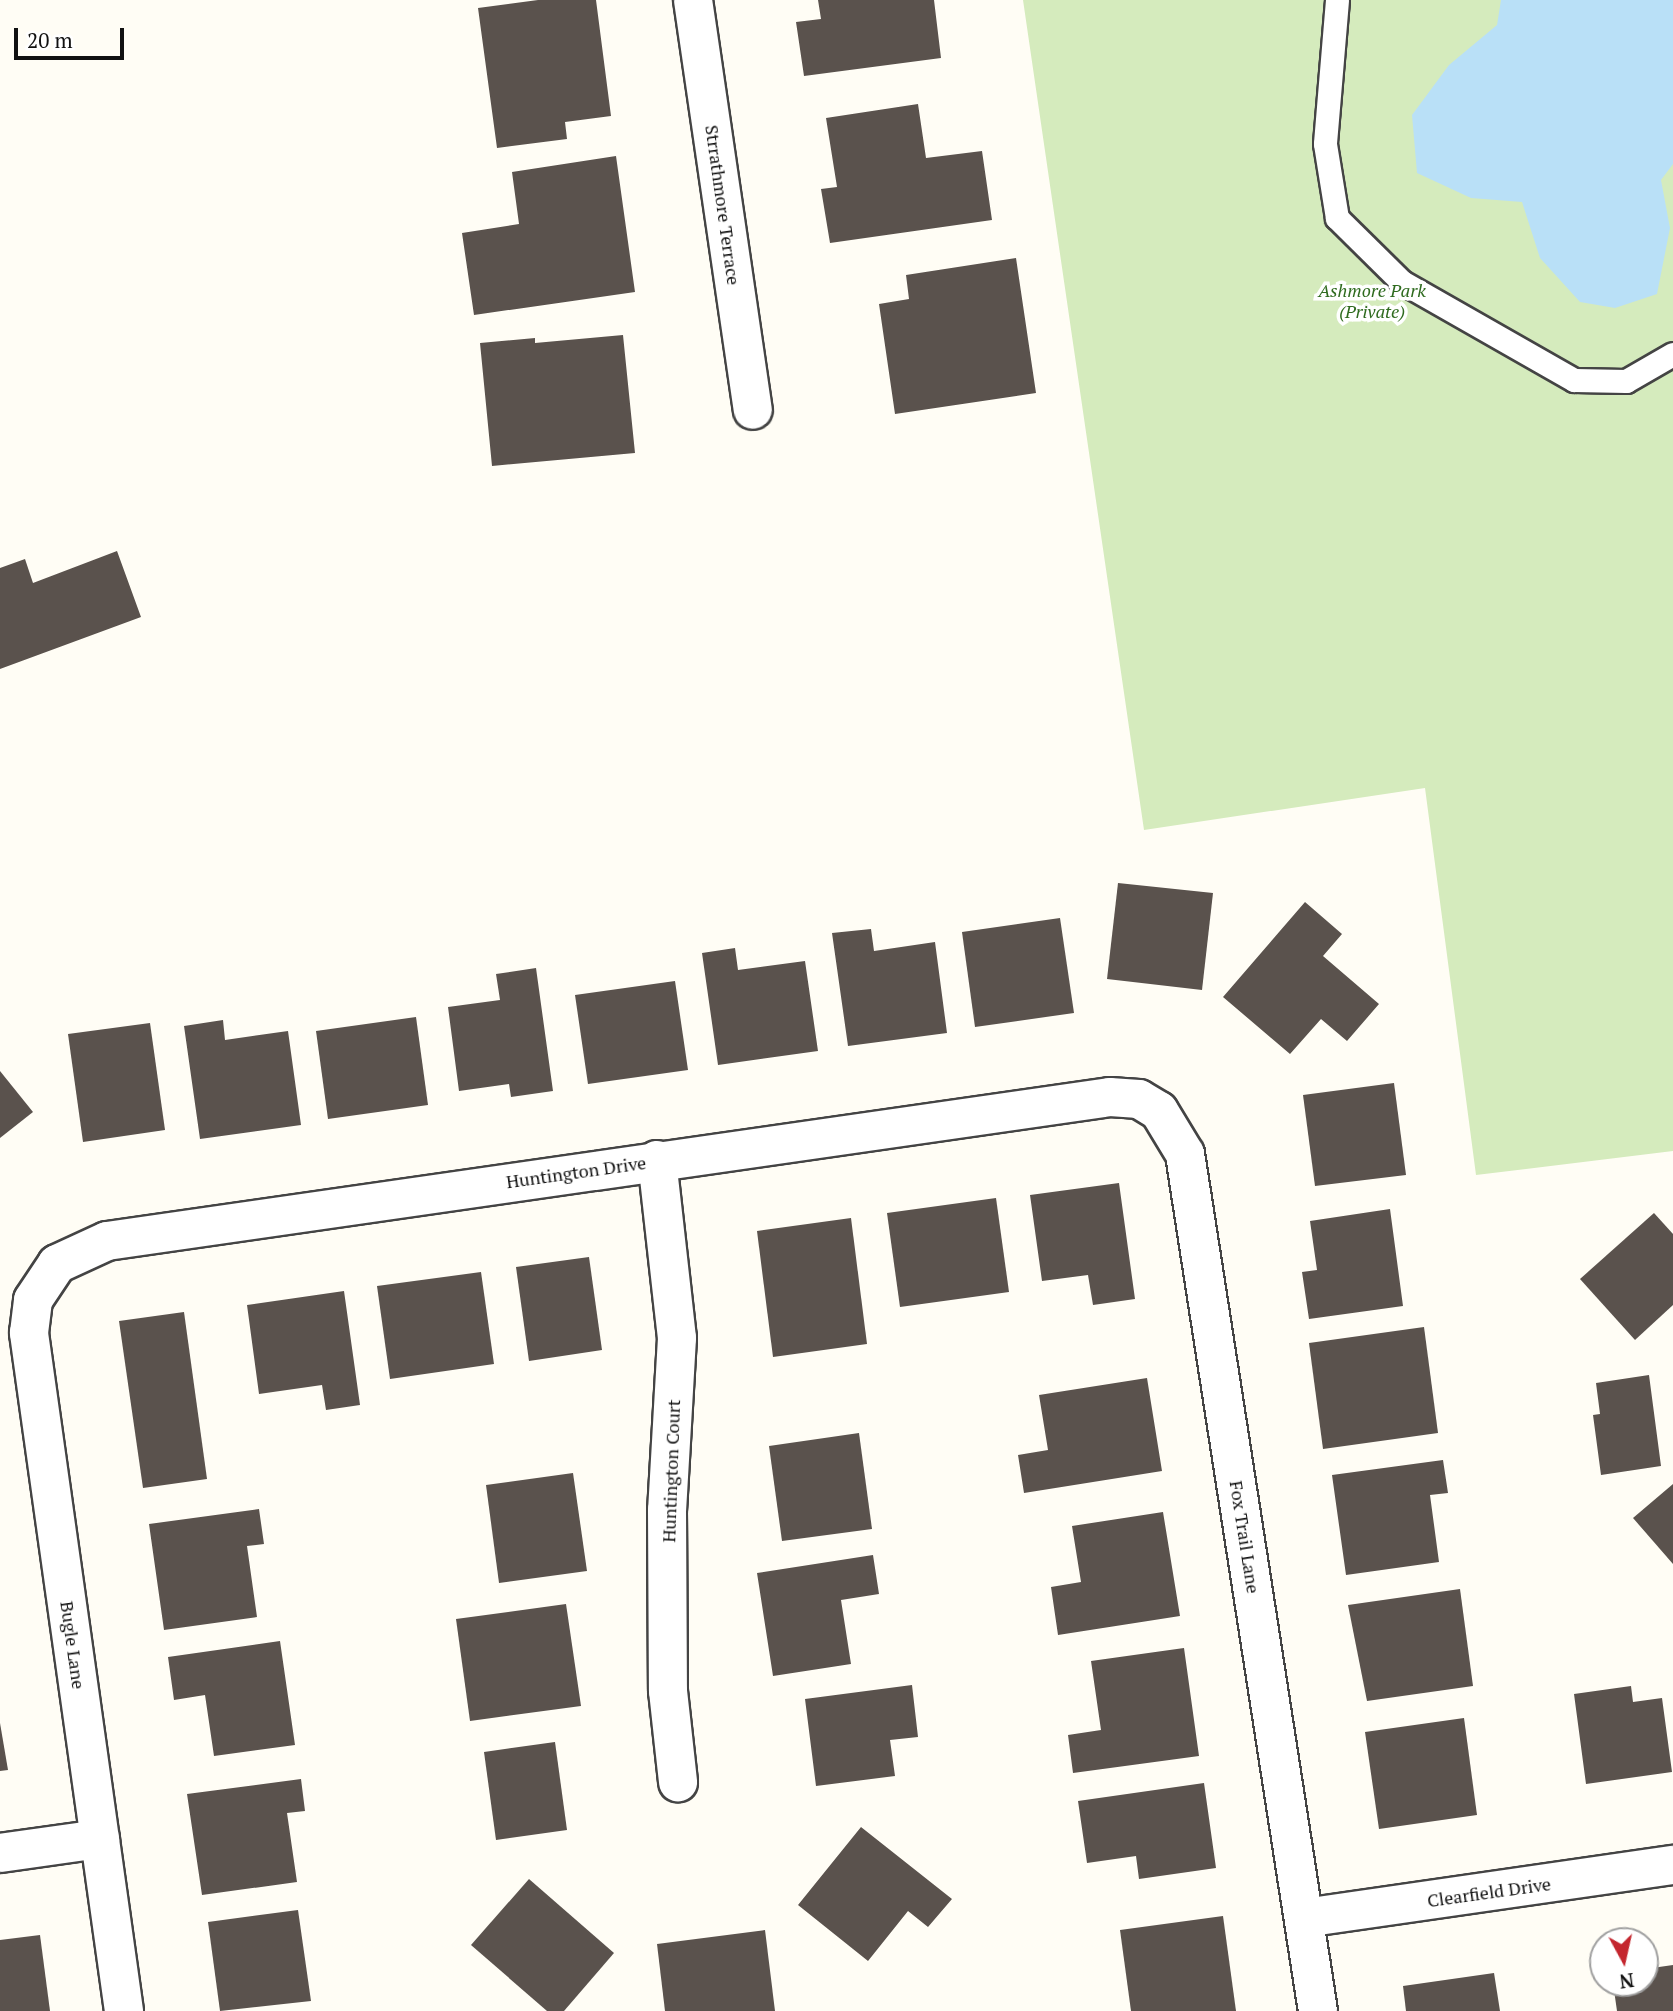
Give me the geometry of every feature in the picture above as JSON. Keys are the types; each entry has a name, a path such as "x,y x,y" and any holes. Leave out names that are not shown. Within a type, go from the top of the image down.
{"street":[{"name":"Strrathmore Terrace","path":"693,0 753,410"},
{"name":"Huntington Drive","path":"42,1280 57,1264 107,1241 657,1160 1121,1097"},
{"name":"Fox Trail Lane","path":"1121,1097 1139,1099 1160,1111 1185,1154 1318,2011"},
{"name":"Huntington Court","path":"657,1160 677,1338 667,1510 668,1691 678,1782"},
{"name":"Bugle Lane","path":"42,1280 33,1300 29,1334 124,2011"},
{"path":"0,1853 100,1839"},
{"name":"Clearfield Drive","path":"1304,1918 1673,1865"}],"lane":[{"path":"1337,0 1325,144 1337,218 1402,282 1574,380 1626,381 1673,354"}],"green space":[{"name":"Ashmore Park (Private)","path":"1023,0 1673,0 1673,1151 1476,1175 1425,788 1144,830"}],"water":[{"path":"1501,0 1673,0 1673,164 1661,180 1670,228 1657,294 1615,308 1580,302 1540,258 1522,202 1471,198 1417,173 1412,115 1449,65 1497,25"}],"building":[{"path":"538,0 596,0 611,116 565,122 567,139 497,148 478,8"},
{"path":"818,0 934,0 941,58 804,76 796,22 821,19"},
{"path":"918,104 926,158 982,151 992,220 830,243 821,189 837,187 826,118"},
{"path":"616,156 635,292 474,315 462,233 519,224 512,172"},
{"path":"1016,258 1036,393 895,414 879,304 909,299 906,275"},
{"path":"623,335 635,453 492,466 480,343 535,338 535,343"},
{"path":"117,551 141,617 0,669 0,568 25,559 33,583"},
{"path":"1118,883 1213,893 1202,990 1107,979"},
{"path":"1305,902 1342,934 1323,956 1379,1004 1347,1041 1321,1019 1290,1054 1223,997"},
{"path":"1060,918 1074,1013 975,1027 962,932"},
{"path":"871,929 874,951 935,942 947,1033 848,1046 832,933"},
{"path":"735,948 738,970 805,961 818,1051 718,1065 702,953"},
{"path":"536,968 553,1091 511,1097 509,1084 459,1091 448,1007 500,1000 496,974"},
{"path":"675,981 688,1070 588,1084 575,995"},
{"path":"416,1017 428,1105 328,1119 316,1031"},
{"path":"223,1020 225,1040 288,1031 301,1125 200,1139 184,1026"},
{"path":"150,1023 165,1130 83,1142 68,1034"},
{"path":"0,1071 33,1112 0,1138"},
{"path":"1394,1083 1406,1175 1315,1186 1303,1095"},
{"path":"1119,1183 1135,1299 1093,1305 1088,1275 1042,1281 1030,1195"},
{"path":"996,1198 1009,1292 900,1307 887,1213"},
{"path":"1390,1209 1403,1306 1309,1319 1302,1272 1317,1270 1310,1221"},
{"path":"1654,1213 1673,1234 1673,1305 1635,1340 1580,1279"},
{"path":"851,1218 867,1344 773,1357 757,1231"},
{"path":"589,1257 602,1350 529,1361 516,1267"},
{"path":"481,1272 494,1364 390,1379 377,1286"},
{"path":"344,1291 360,1405 326,1410 322,1385 259,1394 247,1305"},
{"path":"184,1312 207,1479 143,1488 119,1321"},
{"path":"1424,1327 1438,1433 1323,1449 1309,1343"},
{"path":"1649,1375 1661,1466 1601,1475 1593,1415 1600,1414 1596,1383"},
{"path":"1147,1378 1162,1471 1024,1493 1018,1455 1048,1450 1039,1395"},
{"path":"859,1433 872,1529 782,1541 769,1446"},
{"path":"1443,1460 1448,1493 1430,1495 1439,1562 1346,1575 1332,1475"},
{"path":"573,1473 587,1571 499,1583 486,1485"},
{"path":"1673,1484 1673,1564 1633,1518"},
{"path":"259,1509 264,1544 247,1546 257,1617 164,1630 149,1524"},
{"path":"1163,1512 1180,1616 1058,1635 1051,1587 1081,1582 1072,1526"},
{"path":"873,1555 879,1594 841,1600 851,1664 773,1676 757,1573"},
{"path":"1460,1589 1473,1686 1367,1701 1348,1605"},
{"path":"566,1604 581,1706 470,1721 456,1619"},
{"path":"280,1641 295,1745 214,1756 205,1695 174,1700 168,1657"},
{"path":"1184,1648 1199,1756 1073,1773 1068,1735 1101,1730 1091,1661"},
{"path":"912,1685 918,1737 890,1740 895,1776 816,1786 805,1699"},
{"path":"1631,1686 1633,1702 1662,1698 1672,1772 1586,1784 1574,1694"},
{"path":"1464,1718 1477,1815 1379,1829 1365,1732"},
{"path":"0,1723 8,1770 0,1771"},
{"path":"555,1742 567,1830 496,1840 484,1752"},
{"path":"301,1779 305,1811 287,1813 297,1882 202,1895 187,1794"},
{"path":"1204,1783 1216,1868 1139,1879 1136,1856 1087,1863 1078,1801"},
{"path":"861,1827 952,1899 928,1927 908,1911 868,1961 798,1905"},
{"path":"529,1879 614,1953 564,2011 547,2011 471,1945"},
{"path":"298,1910 311,2001 220,2011 208,1922"},
{"path":"1223,1916 1236,2011 1131,2011 1120,1930"},
{"path":"765,1930 775,2011 665,2011 657,1944"},
{"path":"40,1935 50,2011 0,2011 0,1940"},
{"path":"1673,1965 1673,2011 1617,2011 1615,1997 1659,1997 1659,1967"},
{"path":"1494,1973 1500,2011 1406,2011 1403,1986"}]}
